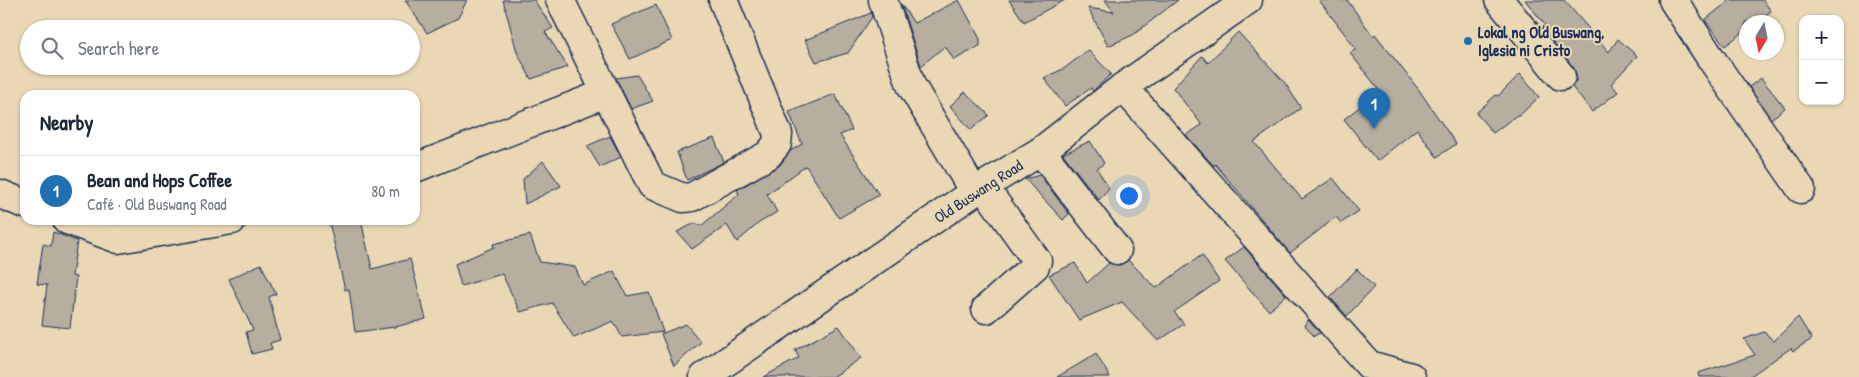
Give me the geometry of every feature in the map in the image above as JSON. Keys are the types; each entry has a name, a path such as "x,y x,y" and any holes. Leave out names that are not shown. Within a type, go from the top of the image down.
{"street":[{"path":"560,0 652,185 683,198 692,198 768,155 777,144 778,134 723,0"},
{"name":"Old Buswang Road","path":"704,377 979,189 1041,151 1123,87 1248,0"},
{"path":"1499,0 1561,76"},
{"path":"1673,0 1801,190"},
{"path":"890,3 911,85 979,189 1037,261 1035,266 986,309"},
{"path":"1123,87 1369,365 1399,375"},
{"path":"420,166 606,93"},
{"path":"1041,151 1116,250"},
{"path":"0,194 20,202"},
{"path":"80,225 118,239 202,225"}],"building":[{"path":"405,0 467,0 458,18 427,33"},
{"path":"503,0 534,0 553,28 545,32 568,67 531,79 517,52"},
{"path":"959,0 980,39 980,46 954,60 945,46 921,66 901,4 914,23"},
{"path":"1009,0 1065,0 1024,22"},
{"path":"1105,0 1178,0 1133,35 1108,46 1088,8 1114,12"},
{"path":"1319,0 1347,0 1373,36 1375,34 1419,90 1456,144 1437,157 1417,129 1377,161 1344,119 1380,91 1350,53 1356,49"},
{"path":"1525,0 1564,0 1609,52 1618,39 1637,56 1611,84 1618,92 1592,112 1572,87 1576,81 1573,67 1542,28 1545,25"},
{"path":"1730,0 1763,0 1771,11 1766,15 1739,15 1739,35 1725,46 1705,20"},
{"path":"656,5 672,40 630,59 611,24"},
{"path":"871,13 872,17 848,53 816,62 805,40"},
{"path":"1238,32 1285,83 1301,108 1254,142 1302,199 1333,178 1359,211 1341,223 1336,217 1290,253 1215,164 1214,166 1186,135 1202,125 1173,88 1202,56 1208,63"},
{"path":"1088,50 1111,74 1093,91 1091,88 1065,106 1044,78 1065,68"},
{"path":"1520,74 1539,97 1519,116 1517,115 1493,133 1476,113 1496,95 1498,96"},
{"path":"637,75 653,101 631,109 616,78"},
{"path":"1761,78 1785,108 1771,119 1749,87"},
{"path":"965,92 989,115 971,130 950,106"},
{"path":"835,94 852,130 840,135 879,195 839,218 806,166 767,194 777,212 759,223 737,242 727,225 692,249 677,232 695,223 701,226 739,194 737,190 780,165 790,151 802,144 789,112"},
{"path":"610,136 621,157 600,167 587,146"},
{"path":"714,138 724,162 687,180 677,152"},
{"path":"1090,141 1104,163 1097,169 1109,188 1099,200 1063,154"},
{"path":"543,161 561,186 525,204 523,179"},
{"path":"1040,175 1069,214 1063,220 1025,179"},
{"path":"330,225 362,225 372,269 410,259 426,319 395,327 355,332 349,289 345,290"},
{"path":"53,232 77,241 72,276 76,277 70,328 42,325 47,285 37,284 43,244 51,246"},
{"path":"530,235 540,262 575,267 583,285 614,271 627,296 649,292 663,332 622,337 613,321 574,338 552,303 520,312 502,274 461,286 455,264 494,247 493,244"},
{"path":"1244,247 1286,295 1269,311 1225,261"},
{"path":"1202,255 1219,281 1174,312 1184,324 1158,341 1122,302 1079,320 1049,275 1075,263 1087,283 1109,263 1120,265 1128,260 1156,288"},
{"path":"261,264 276,294 269,297 280,340 270,343 272,349 252,354 246,332 253,330 229,279"},
{"path":"1357,269 1374,287 1347,316 1330,297"},
{"path":"1798,317 1812,339 1793,351 1791,348 1749,377 1699,377 1698,373 1755,355 1744,339 1764,332 1774,341"},
{"path":"1308,320 1320,333 1314,336 1304,325"},
{"path":"686,324 701,342 674,366 661,334"},
{"path":"839,326 861,358 833,377 763,377 799,358 795,350"},
{"path":"1096,354 1110,377 1057,377"}],"place":[{"name":"Lokal ng Old Buswang, Iglesia ni Cristo","path":"1468,41"},
{"name":"Bean and Hops Coffee","path":"1374,129"}]}
